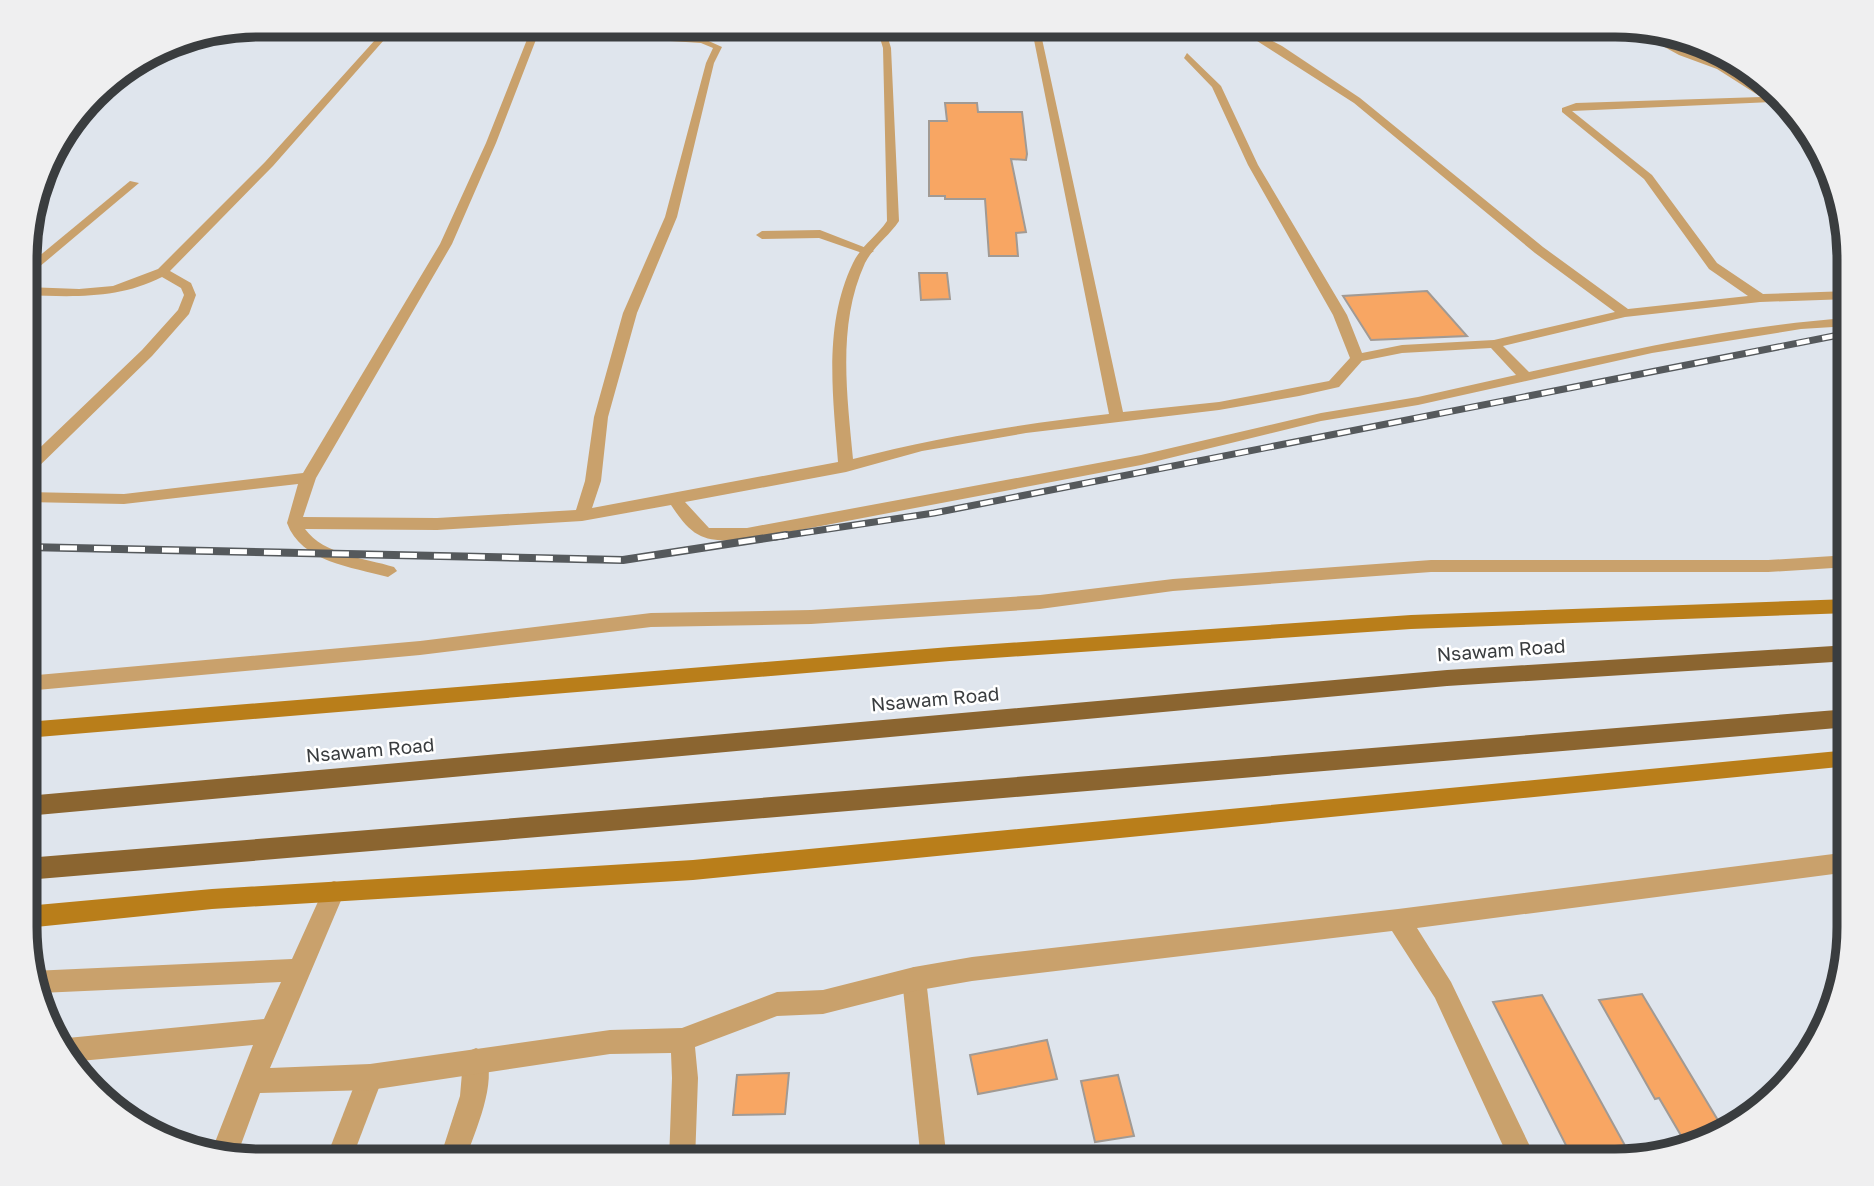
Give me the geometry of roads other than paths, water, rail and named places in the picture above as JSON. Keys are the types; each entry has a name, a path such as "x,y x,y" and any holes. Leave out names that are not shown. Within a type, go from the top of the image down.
{"highway":[{"name":"Nsawam Road","path":"37,805 1447,678 1837,654"},
{"path":"37,868 1837,719"}],"main road":[{"path":"37,729 937,656 1398,623 1837,606"},
{"path":"37,916 334,891 693,870 1837,759"}],"street":[{"path":"229,39 290,37"},
{"path":"37,291 118,291 142,284 162,272 269,164 365,59 380,37"},
{"path":"388,571 326,554 303,539 295,523 308,478 446,244 496,132 533,37"},
{"path":"582,515 593,481 601,417 630,313 671,217 710,63 718,47 702,41 656,37"},
{"path":"846,467 838,370 842,320 854,277 868,251 887,233 892,220 887,48 884,37"},
{"path":"1038,37 1117,418"},
{"path":"1261,37 1372,108 1541,251 1625,313"},
{"path":"1660,42 1720,67 1757,89"},
{"path":"1187,56 1216,86 1252,165 1340,316 1357,358"},
{"path":"1760,298 1713,266 1648,177 1565,110 1576,106 1771,101"},
{"path":"37,265 134,183"},
{"path":"762,235 820,234 868,251"},
{"path":"37,459 147,353 184,311 190,295 187,286 162,272"},
{"path":"295,523 437,524 582,515 846,467 922,446 1026,428 1219,406 1299,392 1334,384 1357,358 1402,349 1494,344 1625,313 1760,298 1837,295"},
{"path":"676,499 696,529 711,536 747,534 1141,460 1321,417 1418,401 1652,349 1801,325 1837,323"},
{"path":"1494,344 1526,377"},
{"path":"1299,392 1321,417"},
{"path":"37,497 124,499 308,478"},
{"path":"37,683 420,648 651,620 811,617 1012,604 1173,585 1431,566 1755,566 1837,562"},
{"path":"254,1081 370,1077 610,1042 682,1040 777,1004 823,1002 914,979 972,969 1398,920 1837,864"},
{"path":"227,1147 271,1031 334,891"},
{"path":"1398,920 1443,990 1518,1149"},
{"path":"43,981 298,970"},
{"path":"914,979 933,1149"},
{"path":"73,1048 271,1031"},
{"path":"682,1040 685,1078 682,1149"},
{"path":"456,1149 473,1096 476,1061"},
{"path":"343,1149 370,1077"}],"railway":[{"path":"775,537 934,513 1837,335"},
{"path":"37,547 623,560 786,535"}]}
